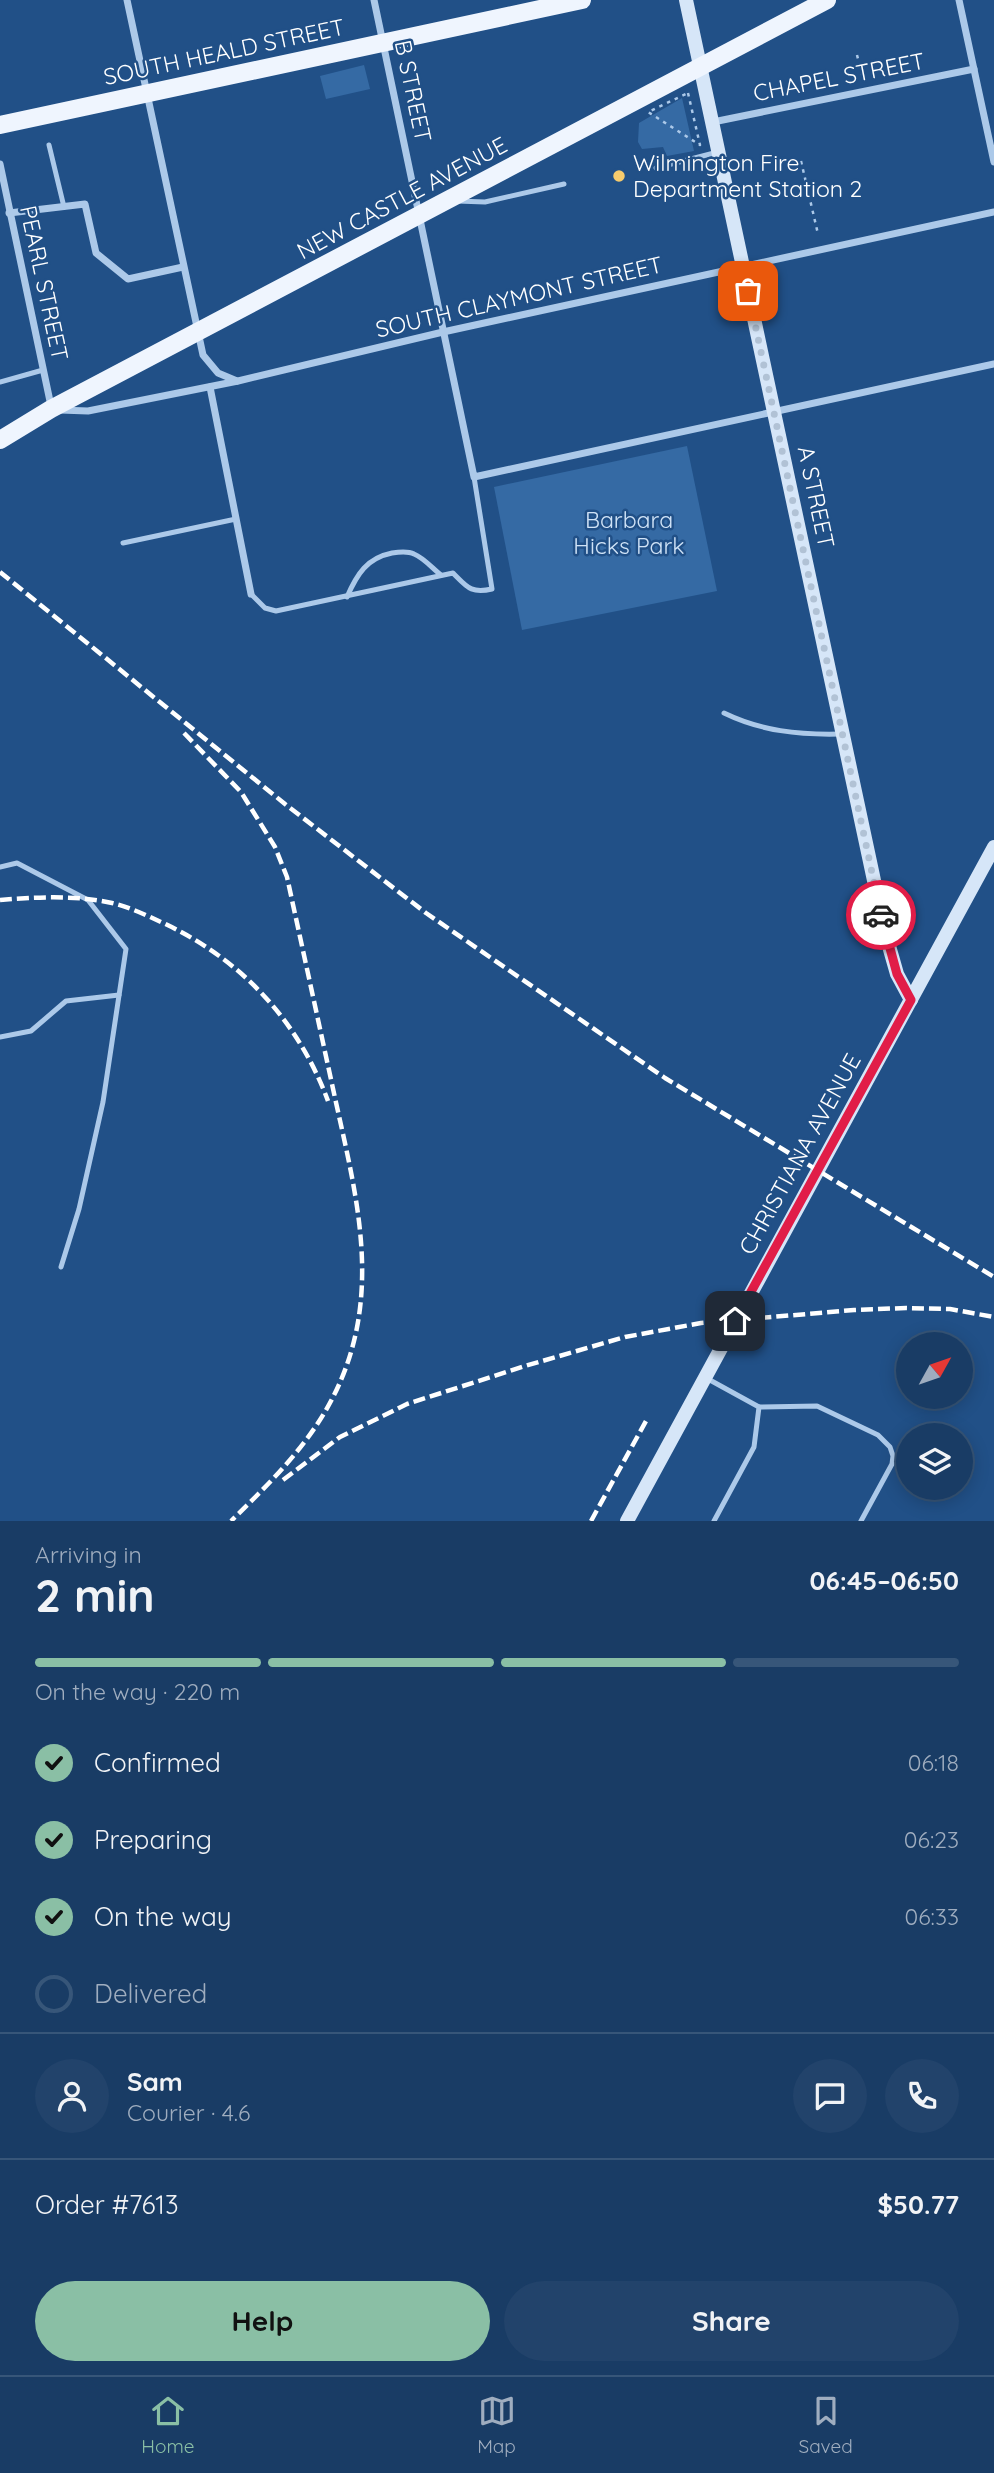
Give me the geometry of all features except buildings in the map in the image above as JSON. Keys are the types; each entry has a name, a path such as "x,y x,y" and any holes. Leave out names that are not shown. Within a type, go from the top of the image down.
{"main road":[{"name":"SOUTH HEALD STREET","path":"0,125 582,0"},
{"name":"NEW CASTLE AVENUE","path":"0,440 51,410 823,1"},
{"path":"0,428 51,410"}],"street":[{"path":"127,0 198,334 206,361 218,373 238,381"},
{"name":"B STREET","path":"374,0 474,477"},
{"name":"A STREET","path":"686,0 885,932 897,974 911,1000"},
{"path":"959,0 994,162"},
{"name":"CHAPEL STREET","path":"712,123 974,69"},
{"name":"PEARL STREET","path":"0,164 51,410"},
{"path":"9,213 85,204 96,253 128,279 183,267"},
{"name":"SOUTH CLAYMONT STREET","path":"51,410 88,411 210,387 443,332 994,212"},
{"path":"474,477 994,364"},
{"path":"210,387 251,594"},
{"name":"CHRISTIANA AVENUE","path":"627,1521 994,847"}],"lane":[{"path":"49,145 64,207"},
{"path":"656,168 718,152"},
{"path":"447,201 485,202 564,184"},
{"path":"0,382 43,370"},
{"path":"251,594 265,608 276,611 453,573 467,587 480,592 492,589 474,477"},
{"path":"123,543 236,519"},
{"path":"347,597 365,565 379,556 400,551 414,554 440,575"},
{"path":"724,713 741,721 777,731 843,734"},
{"path":"0,867 18,863 88,900 126,949 103,1102 79,1209 61,1267"},
{"path":"0,1037 31,1031 66,1001 119,995"},
{"path":"705,1378 759,1407 817,1406 878,1435 890,1447 892,1464 861,1521"},
{"path":"714,1521 754,1447 759,1407"}],"path":[{"path":"857,55 862,75"},
{"path":"688,93 700,145 679,132 648,112 688,93"},
{"path":"801,161 818,234"}],"green space":[{"path":"364,65 370,89 326,99 320,76"},
{"path":"682,98 694,151 667,156 663,147 642,149 638,142 639,123"},
{"name":"Barbara Hicks Park","path":"687,446 717,591 522,630 494,487"}],"railway":[{"path":"0,572 285,804 426,913 665,1078 994,1277"},
{"path":"184,733 241,792 275,847 287,877 348,1158 360,1232 360,1306 354,1343 341,1380 320,1420 294,1456 231,1521"},
{"path":"0,900 98,900 143,914 190,937 241,973 283,1018 300,1044 328,1101"},
{"path":"283,1480 340,1437 407,1404 625,1337 701,1323 854,1310 950,1309 994,1317"},
{"path":"591,1521 646,1421"}],"way so far":[{"path":"748,291 881,915"}],"place":[{"name":"Wilmington Fire Department Station 2","path":"619,176"}],"route":[{"path":"735,1321 911,1000 897,974 881,915"}]}
